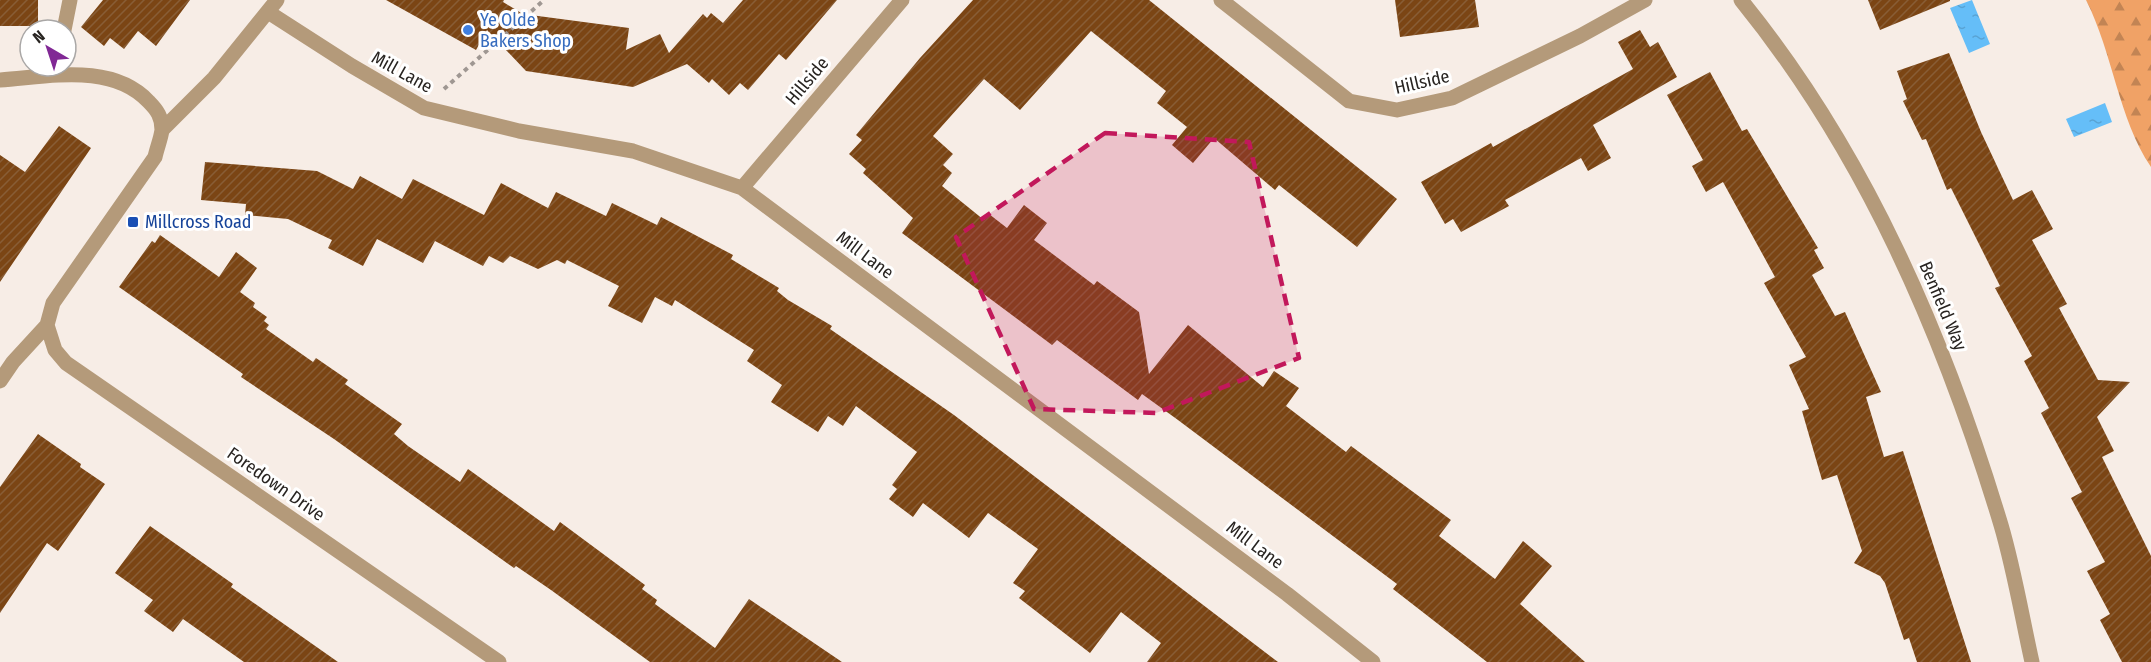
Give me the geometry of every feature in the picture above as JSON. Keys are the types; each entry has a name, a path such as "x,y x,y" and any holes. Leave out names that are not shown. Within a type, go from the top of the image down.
{"street":[{"path":"66,18 70,0"},
{"name":"Hillside","path":"741,188 902,0"},
{"name":"Hillside","path":"1221,0 1349,101 1397,110 1452,98 1580,36 1645,0"},
{"name":"Benfield Way","path":"1741,0 1830,123 1883,218 1940,345 2001,526 2032,662"},
{"path":"162,130 213,78 273,6"},
{"name":"Mill Lane","path":"273,6 352,66 424,108 519,131 633,151 741,188 1287,594 1373,662"},
{"path":"0,381 13,362 47,325 53,303 155,157 162,130 159,113 131,86 112,79 78,74"},
{"path":"0,81 18,78"},
{"name":"Foredown Drive","path":"47,325 55,350 66,363 499,662"}],"path":[{"path":"424,108 544,0"}],"highlighted area":[{"path":"1105,133 1249,142 1299,358 1156,413 1034,409 956,237"}],"green space":[{"path":"2086,0 2151,0 2151,167 2131,128 2103,42"}],"water":[{"path":"1972,0 1990,44 1969,53 1950,8"},
{"path":"2105,103 2112,122 2074,137 2066,119"}],"building":[{"path":"0,0 38,0 38,18 18,18 18,26 0,26"},
{"path":"103,0 190,0 156,46 138,31 124,49 110,38 104,46 81,27"},
{"path":"386,0 504,0 503,2 523,14 629,28 626,50 660,34 669,53 703,14 707,18 711,13 723,23 743,0 837,0 786,60 779,54 748,90 740,83 729,95 712,79 709,83 687,64 633,87 526,71 487,30 476,50"},
{"path":"973,0 1149,0 1397,199 1357,247 1279,185 1275,190 1214,138 1193,163 1172,145 1187,127 1157,103 1166,91 1091,31 1020,110 984,79 933,136 953,154 943,165 952,173 942,186 984,220 989,214 1007,228 1024,205 1047,223 1034,240 1094,285 1097,281 1139,312 1149,374 1188,325 1263,387 1274,371 1299,388 1286,406 1346,452 1351,446 1451,520 1439,536 1495,579 1523,541 1552,566 1520,604 1585,662 1487,662 1393,589 1397,584 1178,420 1142,394 1138,400 1057,340 1052,345 902,233 913,218 863,173 866,169 849,154 862,140 856,135 920,58"},
{"path":"1395,0 1475,0 1479,27 1400,37"},
{"path":"1868,0 1950,0 1950,1 1880,30"},
{"path":"1640,30 1650,47 1658,42 1677,77 1593,125 1611,158 1588,171 1581,158 1505,200 1509,206 1461,232 1453,219 1445,224 1421,182 1491,143 1493,147 1633,69 1618,42"},
{"path":"1949,53 1981,132 2013,200 2032,190 2053,229 2032,240 2067,304 2059,308 2098,380 2130,382 2097,417 2114,451 2102,457 2151,556 2151,662 2122,662 2100,620 2110,614 2087,571 2105,562 2071,498 2082,492 2041,413 2049,408 2024,361 2032,356 1995,288 2000,286 1951,188 1947,190 1926,139 1922,140 1903,101 1907,99 1897,71"},
{"path":"1710,72 1742,131 1747,129 1818,248 1814,250 1824,268 1812,275 1835,316 1845,312 1881,392 1866,397 1884,457 1903,451 1971,662 1917,662 1909,638 1904,640 1885,583 1880,576 1854,563 1862,551 1837,475 1822,480 1802,411 1809,409 1789,365 1806,357 1764,283 1775,277 1723,182 1706,192 1692,166 1703,160 1667,95"},
{"path":"59,126 91,148 0,282 0,155 25,172"},
{"path":"205,162 317,171 353,189 360,176 402,199 413,179 484,215 501,183 548,208 556,192 606,216 612,203 657,225 661,217 733,255 731,259 779,288 777,291 788,300 832,326 830,329 954,415 1278,662 1147,662 1161,643 1121,612 1090,653 1019,598 1025,591 1013,583 1038,549 988,513 969,538 923,503 913,517 889,499 897,489 892,485 917,452 856,406 843,426 828,416 818,432 771,402 782,385 747,361 754,350 675,300 672,306 655,297 642,323 608,306 619,286 567,260 565,264 557,260 538,269 510,256 503,263 489,256 483,266 435,241 423,263 377,239 363,266 328,248 332,240 288,219 245,215 246,204 201,200"},
{"path":"160,235 219,277 236,252 257,268 240,292 255,303 253,307 267,317 264,321 269,325 266,329 313,362 316,358 348,380 345,384 402,424 394,434 408,446 460,482 468,469 554,531 560,522 645,585 642,589 657,600 655,604 715,648 749,599 842,662 650,662 551,590 516,566 514,568 334,439 241,377 243,374 119,287 152,241 155,243"},
{"path":"38,434 105,484 58,551 47,543 0,613 0,487"},
{"path":"150,526 233,584 231,587 338,662 244,662 183,619 173,632 144,611 153,600 115,573"}],"place":[{"name":"Ye Olde Bakers Shop","path":"468,30"},
{"name":"Millcross Road","path":"133,222"}]}
